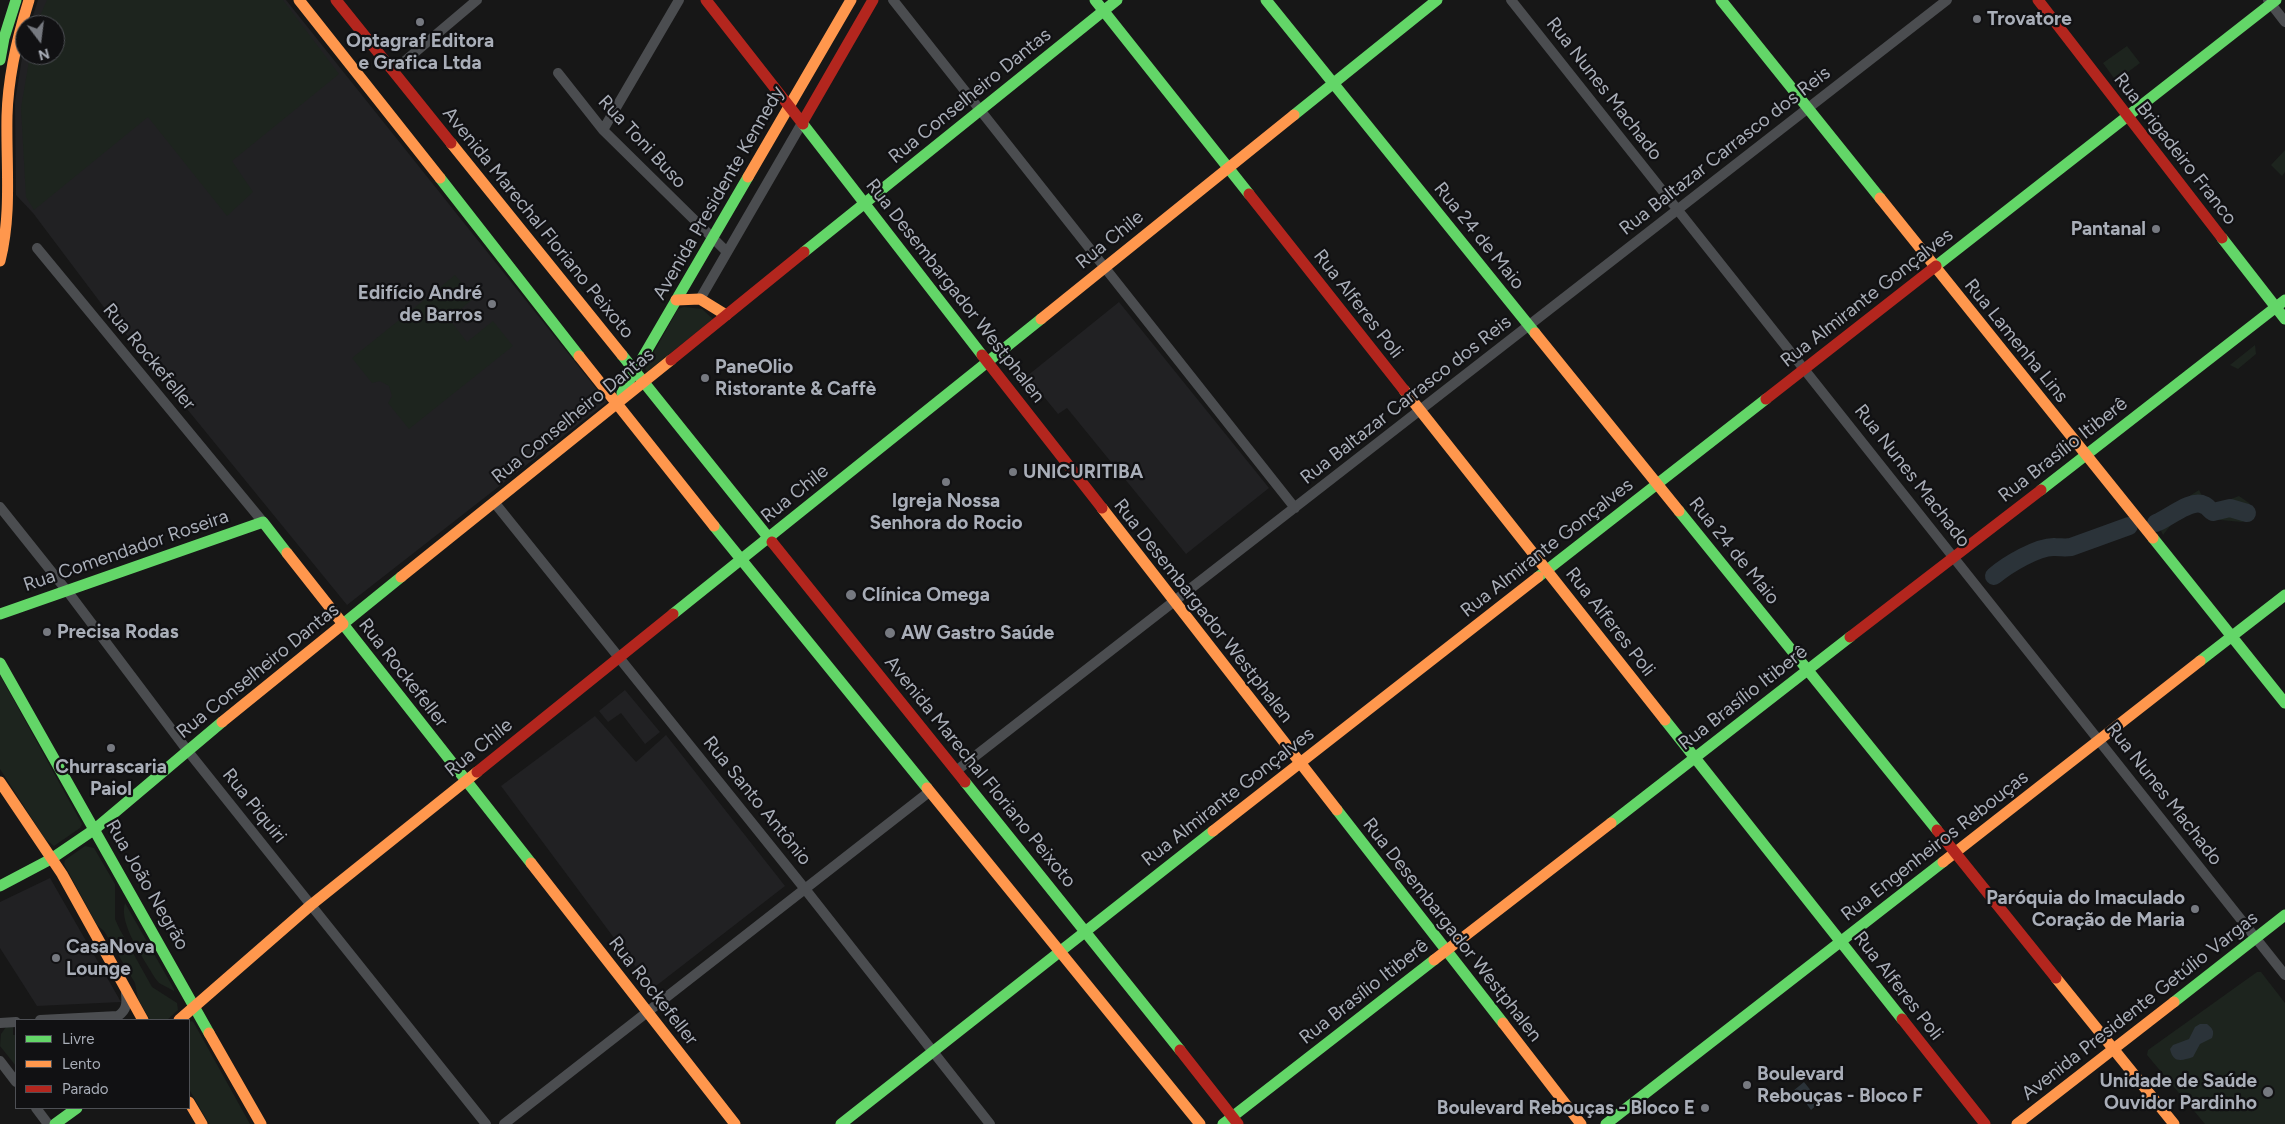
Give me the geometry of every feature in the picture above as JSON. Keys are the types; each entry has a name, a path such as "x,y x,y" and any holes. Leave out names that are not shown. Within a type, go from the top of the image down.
{"main road":[{"path":"0,60 2,37 16,0"},
{"path":"25,15 29,0"},
{"path":"299,0 741,560 1058,952 1200,1124"},
{"name":"Avenida Marechal Floriano Peixoto","path":"336,0 1085,931 1231,1122"},
{"name":"Rua Desembargador Westphalen","path":"706,0 1581,1124"},
{"name":"Avenida Presidente Kennedy","path":"616,404 851,0"},
{"name":"Avenida Presidente Kennedy","path":"802,123 873,0"},
{"name":"Rua Alferes Poli","path":"1095,0 1985,1124"},
{"name":"Rua Conselheiro Dantas","path":"0,886 51,860 95,829 187,750 1116,0"},
{"name":"Rua 24 de Maio","path":"1266,0 2174,1124"},
{"name":"Rua Chile","path":"180,1019 311,905 1437,0"},
{"name":"Rua Lamenha Lins","path":"1721,0 2285,703"},
{"name":"Rua Brigadeiro Franco","path":"2038,0 2128,116 2280,303 2285,319"},
{"name":"Rua Almirante Gonçalves","path":"841,1124 1058,952 2128,116 2272,1"},
{"path":"840,19 857,28"},
{"path":"0,261 7,229 7,116 9,86 15,53"},
{"path":"676,300 700,299 726,315"},
{"name":"Rua Brasílio Itiberê","path":"1231,1122 1446,951 2280,303"},
{"name":"Rua Comendador Roseira","path":"0,614 263,522"},
{"name":"Rua Rockefeller","path":"263,522 735,1124"},
{"name":"Rua Engenheiros Rebouças","path":"1606,1124 2285,595"},
{"name":"Rua João Negrão","path":"0,663 262,1124"},
{"path":"0,782 51,860 142,1019"},
{"name":"Avenida Presidente Getúlio Vargas","path":"2017,1124 2285,915"},
{"path":"190,1104 202,1124"},
{"path":"56,1124 76,1109"}],"street":[{"path":"393,71 477,0"},
{"path":"603,130 678,0"},
{"path":"893,0 1295,508"},
{"name":"Rua Nunes Machado","path":"1512,0 2285,974"},
{"name":"Rua Baltazar Carrasco dos Reis","path":"956,771 1947,0"},
{"path":"2272,1 2285,22"},
{"path":"2,37 15,47"},
{"name":"Rua Toni Buso","path":"558,73 603,130 727,252"},
{"name":"Avenida Presidente Kennedy","path":"700,299 802,123"},
{"name":"Rua Rockefeller","path":"37,248 263,522"},
{"name":"Rua Santo Antônio","path":"494,502 620,657 990,1124"},
{"name":"Rua Piquiri","path":"0,507 67,590 187,750 486,1124"},
{"path":"504,1124 930,792"},
{"path":"60,1019 118,1016 124,1012 127,1003 124,984"},
{"path":"0,1023 15,1022"},
{"path":"0,1061 15,1081"},
{"path":"37,1109 48,1124"}],"shaded area":[{"path":"38,0 286,0 607,402 347,605 103,306 33,213 16,195 15,102 21,65 65,65 65,15 33,15"},
{"path":"47,0 283,0 339,74 232,161 253,192 227,216 148,117 34,210 26,197 21,108 28,65 65,65 65,15 40,15"},
{"path":"2127,46 2140,63 2116,81 2103,63"},
{"path":"2285,150 2285,172 2282,176 2271,165"},
{"path":"455,275 474,298 449,319 467,342 493,321 513,346 409,429 388,403 392,396 389,386 380,381 372,383 352,358"},
{"path":"1119,302 1269,488 1186,554 1067,408 1058,414 1027,376"},
{"path":"684,307 702,309 713,319 647,372 645,368 678,309"},
{"path":"2255,345 2256,354 2238,369 2230,365"},
{"path":"2199,490 2206,500 2222,505 2239,496 2249,503 2254,511 2242,522 2210,519 2198,508 2171,519 2170,526 2163,535 2155,518"},
{"path":"0,675 82,824 80,828 54,846 45,839 0,769"},
{"path":"625,690 660,732 645,744 621,713 608,722 599,711"},
{"path":"595,716 636,762 666,735 785,886 652,989 501,786"},
{"path":"85,846 94,848 115,884 115,919 119,928 152,987 177,1003 178,1010 168,1019 149,1018 138,999 135,983 104,931 97,925 64,864 65,860"},
{"path":"50,878 121,1002 37,1006 0,948 0,902"},
{"path":"125,903 174,991 159,983 139,952 125,921"},
{"path":"2257,972 2261,972 2285,1003 2285,1124 2205,1124 2147,1055 2148,1050"},
{"path":"190,1022 194,1023 250,1124 209,1124 190,1091"},
{"path":"2200,1024 2207,1024 2212,1028 2212,1038 2200,1044 2193,1057 2181,1060 2175,1059 2170,1049 2173,1045 2189,1039 2195,1027"},
{"path":"6,1027 13,1027 13,1035 15,1035 15,1065 0,1046 1,1034"},
{"path":"1804,1082 1820,1102 1811,1110 1803,1099 1795,1104 1788,1095"}],"waterway":[{"path":"2156,523 2193,504 2205,506 2213,512 2230,508 2247,513"},
{"path":"1994,576 2015,562 2040,550 2071,547 2129,526"}],"traffic: fast":[{"path":"0,60 4,38 16,0"},
{"path":"1095,0 1249,194"},
{"path":"865,203 1117,0"},
{"path":"1266,0 1535,333"},
{"path":"1294,115 1437,0"},
{"path":"1721,0 1880,198"},
{"path":"1936,266 2276,0"},
{"path":"803,124 982,355"},
{"path":"622,393 748,177"},
{"path":"440,178 579,356"},
{"path":"804,252 865,203"},
{"path":"2222,238 2285,319"},
{"path":"2041,490 2285,300"},
{"path":"673,614 1041,319"},
{"path":"622,355 772,542"},
{"path":"1538,577 1766,399"},
{"path":"1679,511 1937,830"},
{"path":"0,614 263,522 287,553"},
{"path":"714,526 927,788"},
{"path":"2153,538 2285,703"},
{"path":"401,577 343,624 531,863"},
{"path":"2200,661 2285,595"},
{"path":"1611,823 1850,637"},
{"path":"0,663 209,1033"},
{"path":"1665,720 1902,1019"},
{"path":"0,886 51,859 95,829 222,722"},
{"path":"965,782 1180,1050"},
{"path":"1337,810 1503,1023"},
{"path":"841,1124 1213,831"},
{"path":"1606,1124 1943,862"},
{"path":"2174,1002 2285,915"},
{"path":"1223,1124 1434,960"},
{"path":"55,1124 76,1109"}],"traffic: slow":[{"path":"0,261 4,243 8,189 7,116 9,87 17,43 29,0"},
{"path":"299,0 440,178"},
{"path":"748,177 851,0"},
{"path":"1041,319 1294,115"},
{"path":"451,143 622,355"},
{"path":"1880,198 2153,538"},
{"path":"676,300 700,299 726,315"},
{"path":"1535,333 1679,511"},
{"path":"579,356 714,526"},
{"path":"401,577 671,360"},
{"path":"1404,390 1665,720"},
{"path":"1102,508 1337,810"},
{"path":"222,722 343,624 287,553"},
{"path":"1213,831 1538,577"},
{"path":"1943,862 2200,661"},
{"path":"180,1019 311,905 477,772"},
{"path":"0,782 62,874 142,1019"},
{"path":"927,788 1200,1124"},
{"path":"1434,960 1611,823"},
{"path":"531,863 735,1124"},
{"path":"2056,978 2174,1124"},
{"path":"2017,1124 2174,1002"},
{"path":"1503,1023 1581,1124"},
{"path":"209,1033 261,1124"},
{"path":"190,1104 202,1124"}],"traffic: jam":[{"path":"336,0 451,143"},
{"path":"706,0 803,124"},
{"path":"802,123 873,0"},
{"path":"2038,0 2222,238"},
{"path":"1249,194 1404,390"},
{"path":"671,360 804,252"},
{"path":"1766,399 1936,266"},
{"path":"982,355 1102,508"},
{"path":"1850,637 2041,490"},
{"path":"772,542 965,782"},
{"path":"477,772 673,614"},
{"path":"1937,830 2056,978"},
{"path":"1902,1019 1985,1124"},
{"path":"1180,1050 1238,1124"}],"place":[{"name":"Trovatore","path":"1977,19"},
{"name":"Optagraf Editora e Grafica Ltda","path":"420,22"},
{"name":"Pantanal","path":"2156,229"},
{"name":"Edifício André de Barros","path":"492,304"},
{"name":"PaneOlio Ristorante & Caffè","path":"705,378"},
{"name":"UNICURITIBA","path":"1013,472"},
{"name":"Igreja Nossa Senhora do Rocio","path":"946,482"},
{"name":"Clínica Omega","path":"851,595"},
{"name":"Precisa Rodas","path":"47,632"},
{"name":"AW Gastro Saúde","path":"890,633"},
{"name":"Churrascaria Paiol","path":"111,748"},
{"name":"Paróquia do Imaculado Coração de Maria","path":"2195,909"},
{"name":"CasaNova Lounge","path":"56,958"},
{"name":"Boulevard Rebouças - Bloco F","path":"1747,1085"},
{"name":"Unidade de Saúde Ouvidor Pardinho","path":"2268,1092"},
{"name":"Boulevard Rebouças - Bloco E","path":"1705,1108"}]}
